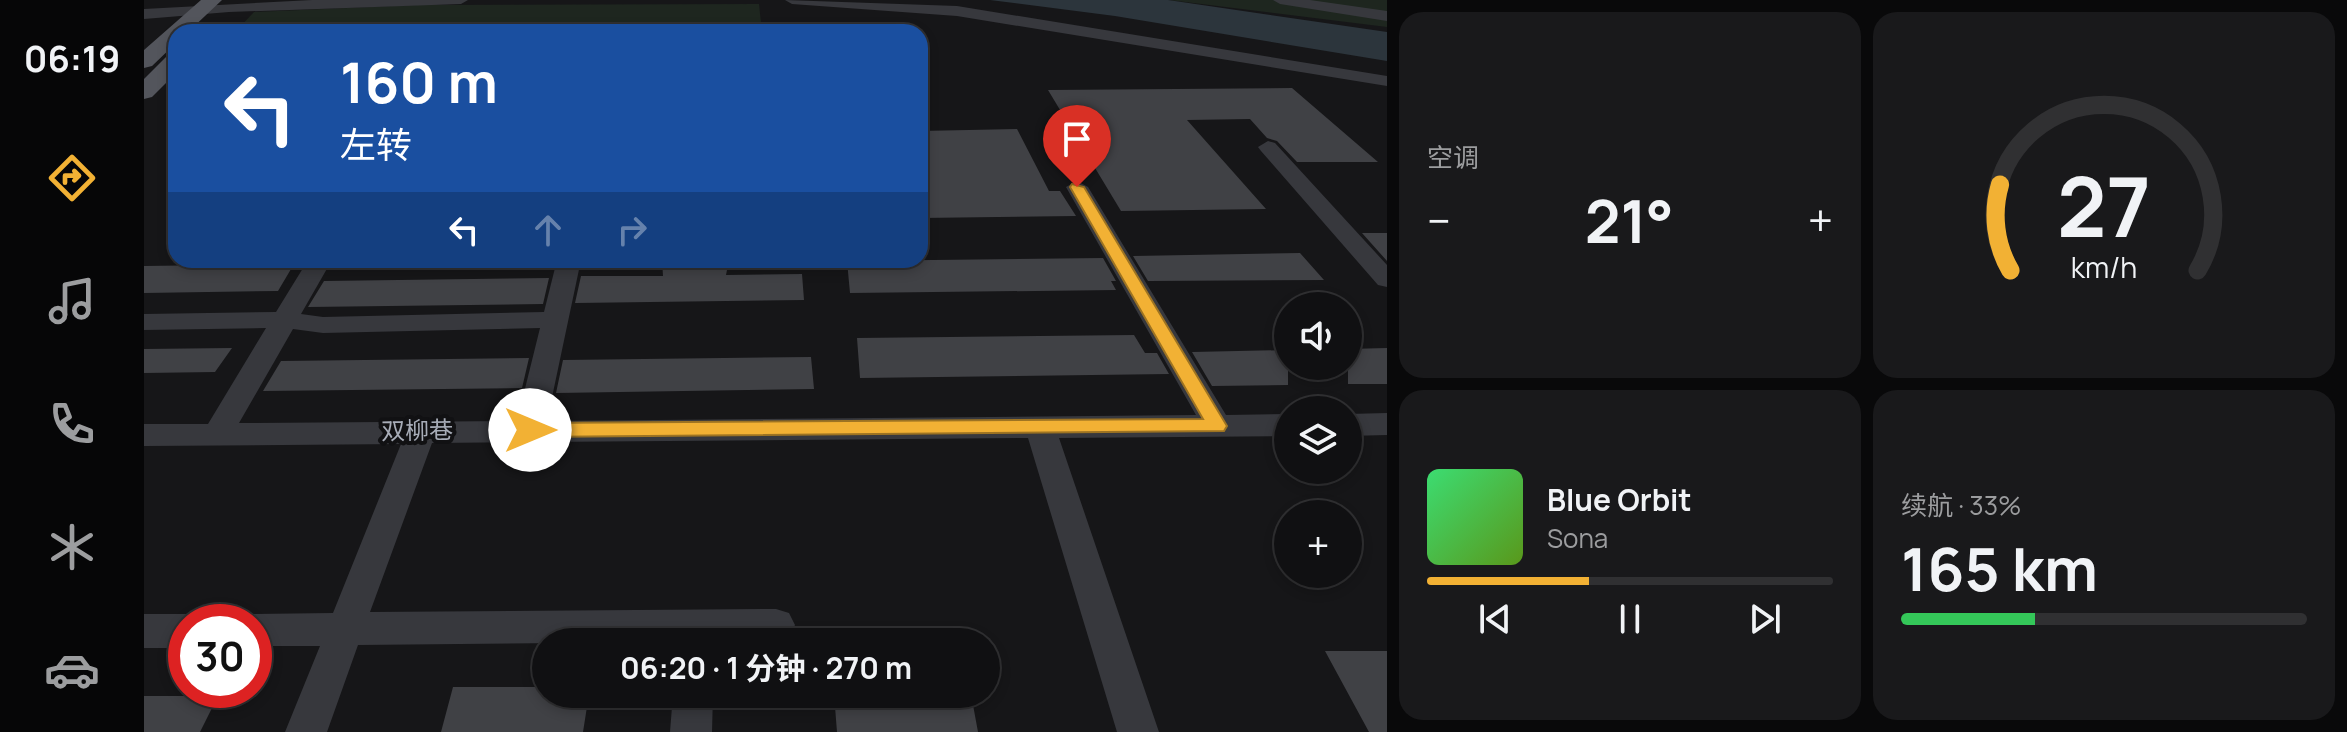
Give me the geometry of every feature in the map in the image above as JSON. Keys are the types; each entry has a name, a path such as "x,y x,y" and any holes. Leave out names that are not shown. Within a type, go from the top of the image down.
{"main road":[{"path":"209,24 220,4"},
{"path":"193,24 220,4"},
{"path":"144,61 168,43"},
{"path":"144,92 168,68"}],"street":[{"path":"144,14 220,4 461,0"},
{"path":"792,0 957,11 1387,81"},
{"path":"1280,0 1387,16"},
{"path":"1268,147 1387,280"},
{"path":"1077,187 1217,426"},
{"path":"218,433 315,268"},
{"path":"530,430 567,268"},
{"path":"144,322 285,320 323,325 555,320"},
{"path":"1362,425 1387,424"},
{"name":"双柳巷","path":"144,435 1274,425"},
{"path":"1040,427 1138,732"},
{"path":"306,732 421,431"},
{"path":"749,628 776,625"},
{"path":"272,630 532,632"},
{"path":"144,631 168,631"},
{"path":"691,732 692,708"}],"shaded area":[{"path":"990,0 1168,0 1387,32 1387,61 1115,16"},
{"path":"1169,0 1387,0 1387,27"},
{"path":"759,4 761,24 243,24 254,12 417,5"}],"building":[{"path":"1292,88 1378,162 1297,162 1277,141 1267,138 1250,119 1187,120 1266,209 1121,211 1048,90"},
{"path":"1017,129 1049,191 1060,191 1076,216 928,218 928,131"},
{"path":"1362,233 1387,233 1387,261"},
{"path":"1300,253 1324,280 1148,281 1133,256"},
{"path":"1103,258 1116,281 1111,281 1116,290 850,293 848,268 928,268 928,260"},
{"path":"144,266 292,268 278,291 144,293"},
{"path":"662,268 727,268 726,275 802,274 804,300 575,303 581,276 663,276"},
{"path":"549,278 543,304 308,307 324,281"},
{"path":"1134,335 1145,353 1157,353 1169,374 860,378 857,338"},
{"path":"232,348 215,372 144,373 144,349"},
{"path":"1387,348 1387,384 1348,384 1348,380 1362,380 1362,349"},
{"path":"1274,350 1274,380 1288,380 1288,385 1212,386 1192,352"},
{"path":"811,357 814,389 556,393 563,360"},
{"path":"529,358 522,388 263,391 281,361"},
{"path":"1325,651 1387,651 1387,732 1369,732"},
{"path":"453,687 532,687 532,708 587,708 583,732 441,732"},
{"path":"144,696 168,696 168,708 212,708 200,732 144,732"},
{"path":"835,708 974,708 978,732 837,732"}],"route":[{"path":"530,430 1217,426 1077,187"}]}
